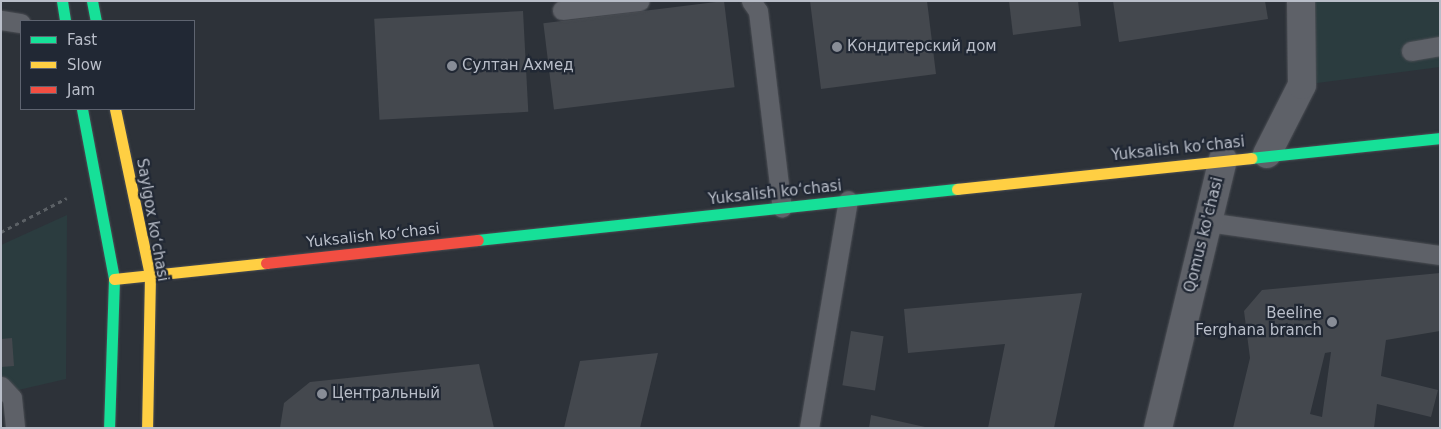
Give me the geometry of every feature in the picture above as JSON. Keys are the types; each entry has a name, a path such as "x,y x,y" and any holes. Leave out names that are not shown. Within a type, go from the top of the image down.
{"main road":[{"path":"62,1 65,20"},
{"path":"82,110 114,279 109,428"},
{"name":"Saylgox koʻchasi","path":"115,110 150,275 147,428"},
{"name":"Yuksalish koʻchasi","path":"114,279 1267,154 1440,138"}],"street":[{"path":"1267,154 1302,84 1301,1"},
{"name":"Qomus ko'chasi","path":"1158,428 1223,160"}],"lane":[{"path":"562,10 639,1"},
{"path":"751,1 758,11 782,208"},
{"path":"1,20 20,23"},
{"path":"1411,51 1440,46"},
{"path":"809,428 848,200"},
{"path":"1207,222 1440,255"},
{"path":"1,386 12,398 15,428"}],"path":[{"path":"1,232 96,182"}],"shaded area":[{"path":"1301,1 1440,1 1440,67 1302,85"},
{"path":"67,215 66,379 1,394 1,245"}],"building":[{"path":"724,1 735,87 554,110 543,23"},
{"path":"810,1 927,1 936,74 821,89"},
{"path":"1009,1 1078,1 1081,26 1013,35"},
{"path":"1113,1 1265,1 1268,19 1119,42"},
{"name":"Султан Ахмед","path":"523,11 528,112 379,120 374,19"},
{"path":"1440,273 1440,331 1386,340 1381,376 1438,390 1431,417 1377,404 1374,428 1233,428 1250,358 1244,311 1262,290","holes":["1331,352 1322,417 1310,414 1325,353"]},
{"path":"1082,293 1054,428 988,428 1005,344 908,353 904,309"},
{"path":"851,331 884,336 875,390 842,385"},
{"path":"12,338 14,366 1,367 1,339"},
{"path":"658,353 640,428 564,428 580,361"},
{"path":"479,364 494,428 280,428 284,403 310,382"},
{"path":"871,415 925,427 869,428"}],"traffic: fast":[{"path":"62,1 65,20"},
{"path":"92,1 96,20"},
{"path":"82,110 114,279 109,428"},
{"path":"1251,158 1440,138"},
{"path":"478,240 957,189"}],"traffic: slow":[{"path":"115,110 150,275 147,428"},
{"path":"957,189 1251,158"},
{"path":"114,279 266,263"}],"traffic: jam":[{"path":"266,263 478,240"}],"place":[{"name":"Кондитерский дом","path":"837,47"},
{"name":"Султан Ахмед","path":"452,66"},
{"name":"Beeline Ferghana branch","path":"1332,322"},
{"name":"Центральный","path":"322,394"}]}
